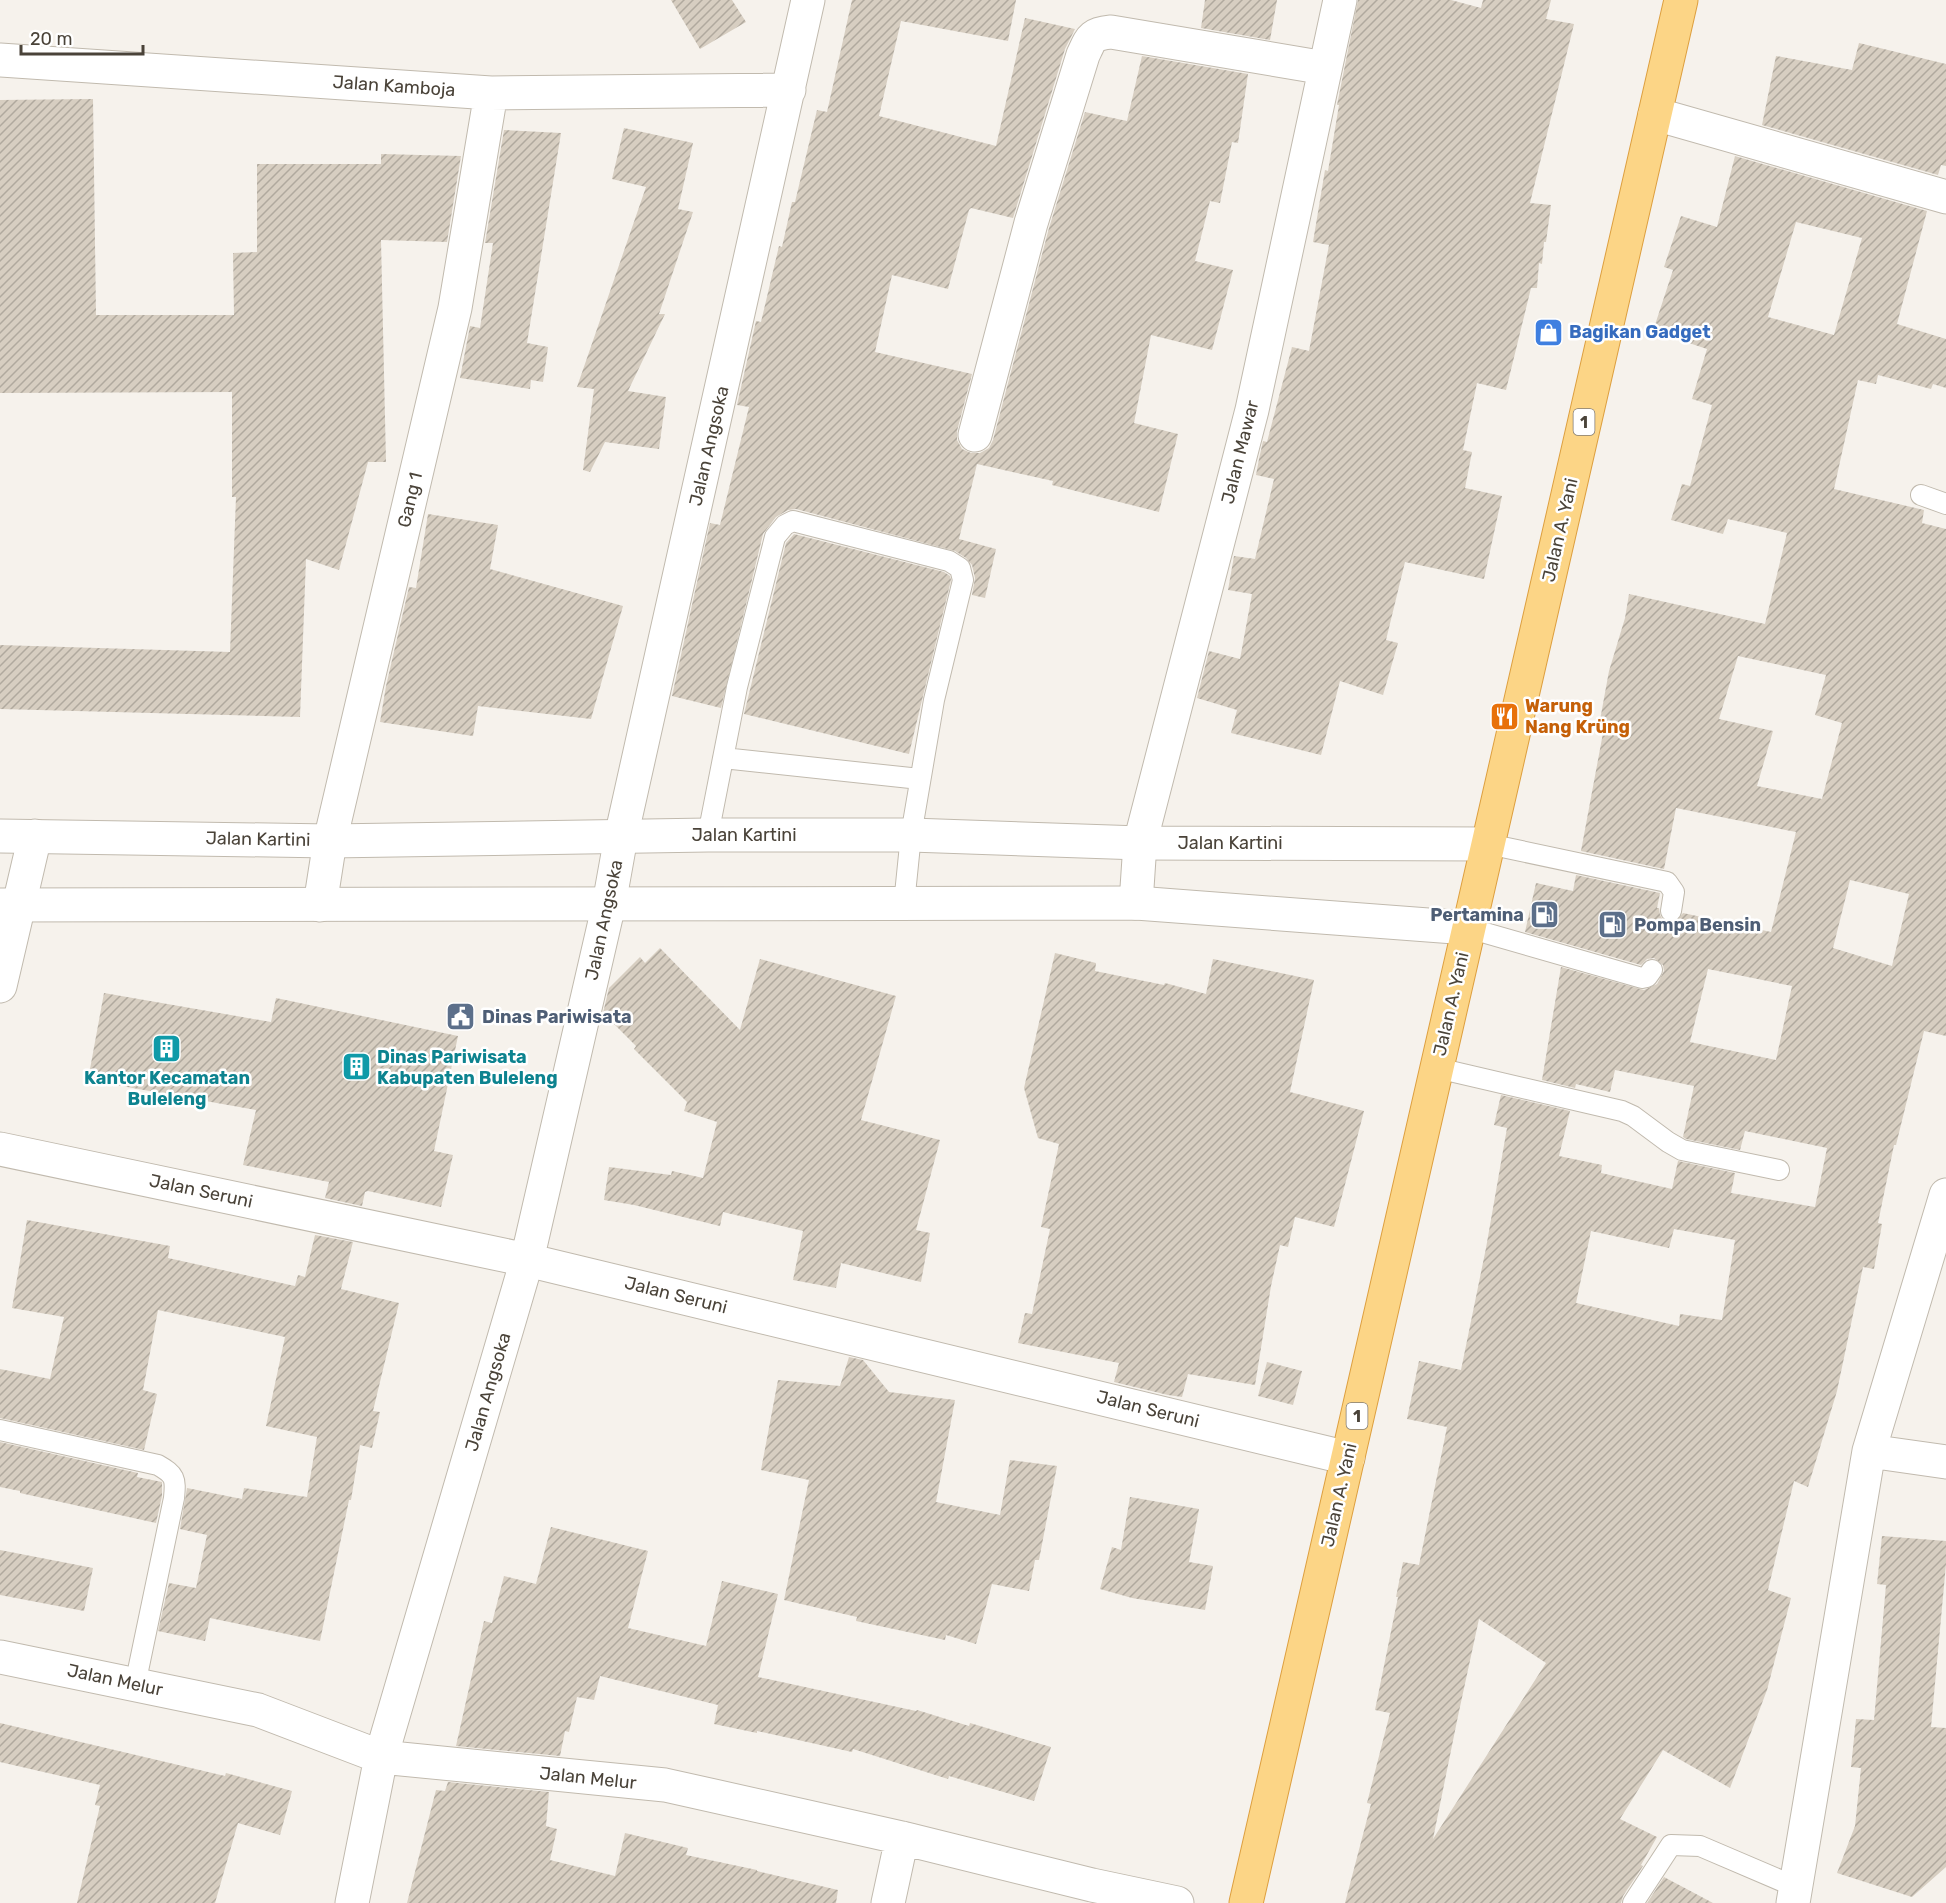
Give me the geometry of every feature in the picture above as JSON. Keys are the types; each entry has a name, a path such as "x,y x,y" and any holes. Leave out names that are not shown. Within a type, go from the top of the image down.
{"highway":[{"name":"Jalan A. Yani","path":"1246,1903 1681,0"}],"street":[{"name":"Jalan Angsoka","path":"352,1903 381,1757 527,1260 609,904 621,837 808,0"},
{"name":"Jalan Mawar","path":"1136,903 1140,843 1252,410 1340,0"},
{"path":"975,435 1031,223 1083,55 1091,39 1099,33 1111,32 1325,68"},
{"name":"Jalan Kamboja","path":"0,60 491,93 789,90"},
{"name":"Gang 1","path":"320,905 330,841 455,308 491,93"},
{"path":"1654,114 1946,197"},
{"name":"Jalan Kartini","path":"0,836 330,841 708,835 911,836 1140,843 1488,844"},
{"path":"0,986 9,905 35,836"},
{"path":"9,905 1136,903 1468,928"},
{"name":"Jalan Seruni","path":"0,1149 527,1260 1348,1458"},
{"path":"1794,1895 1869,1451 1946,1195"},
{"path":"1869,1451 1946,1462"},
{"name":"Jalan Melur","path":"0,1657 258,1710 381,1757 665,1785 1177,1903"},
{"path":"888,1903 902,1838"}],"lane":[{"path":"1921,495 1946,504"},
{"path":"708,835 737,687 775,537 785,525 793,521 949,561 960,568 963,580 934,700 911,836 904,904"},
{"path":"723,758 920,779"},
{"path":"1488,844 1666,882 1672,886 1674,892 1671,911"},
{"path":"1468,928 1642,978 1647,977 1652,970"},
{"path":"1437,1068 1622,1111 1633,1116 1682,1150 1779,1170"},
{"path":"0,1430 158,1465 170,1472 175,1482 174,1498 135,1685"},
{"path":"1633,1903 1671,1845 1700,1846 1794,1895"}],"building":[{"path":"671,0 732,0 746,22 700,49"},
{"path":"852,0 1016,0 1008,41 901,21 879,116 996,146 1025,18 1075,29 1065,49 1013,218 971,208 969,210 948,289 892,275 875,352 972,374 957,431 957,440 962,449 971,453 980,453 989,448 993,440 1049,228 1085,112 1127,121 1142,56 1248,74 1238,143 1232,142 1220,203 1210,201 1195,261 1233,270 1212,350 1151,335 1134,423 1178,434 1159,512 1052,485 1053,481 977,464 959,539 996,549 985,598 972,595 975,578 972,565 955,551 796,509 788,510 776,517 763,534 721,708 672,696 710,523 720,525 749,407 737,405 756,321 761,322 779,246 782,247 792,202 795,202 817,110 827,112"},
{"path":"1205,0 1277,0 1270,40 1201,28"},
{"path":"1358,0 1451,0 1481,8 1483,0 1551,0 1546,19 1574,24 1530,203 1551,205 1542,264 1539,263 1537,288 1531,288 1506,390 1477,383 1463,450 1472,452 1465,488 1502,496 1484,579 1405,562 1386,640 1398,643 1383,695 1340,681 1321,755 1231,733 1237,710 1197,698 1209,651 1240,659 1252,594 1228,590 1234,556 1255,559 1274,479 1256,475 1263,441 1267,442 1292,347 1309,351 1329,245 1313,242"},
{"path":"1859,43 1946,64 1946,166 1941,165 1938,175 1762,125 1776,56 1852,70"},
{"path":"93,99 96,315 234,315 233,253 257,252 257,164 381,164 381,154 461,156 447,242 381,240 386,462 368,462 339,570 306,559 300,717 0,709 0,645 230,652 236,497 232,497 232,392 0,393 0,100"},
{"path":"624,128 693,143 678,209 693,212 659,314 665,314 628,391 666,397 659,449 605,442 590,472 583,470 594,389 577,387 646,187 612,179"},
{"path":"504,130 561,133 527,343 548,347 543,382 531,380 530,389 460,378 470,326 480,328 493,243 485,243"},
{"path":"1735,156 1927,211 1897,324 1946,339 1946,388 1933,384 1931,389 1878,375 1876,384 1858,380 1834,489 1924,510 1922,523 1946,529 1946,1036 1924,1031 1896,1145 1894,1145 1878,1223 1882,1224 1874,1269 1863,1267 1837,1391 1808,1487 1794,1481 1768,1590 1791,1598 1767,1690 1730,1788 1663,1750 1620,1819 1657,1837 1621,1903 1345,1903 1371,1804 1367,1803 1390,1713 1375,1710 1403,1562 1419,1565 1447,1427 1407,1419 1419,1361 1461,1370 1507,1128 1494,1125 1501,1095 1570,1111 1559,1156 1602,1165 1601,1173 1672,1189 1678,1161 1735,1173 1731,1193 1815,1207 1827,1148 1745,1131 1740,1150 1686,1139 1683,1137 1694,1086 1615,1070 1610,1092 1576,1084 1575,1088 1542,1080 1561,967 1644,990 1657,984 1664,971 1663,965 1654,958 1647,959 1641,965 1525,932 1536,883 1573,891 1576,875 1660,893 1657,908 1663,920 1669,923 1676,922 1683,913 1771,932 1796,832 1676,808 1664,869 1581,851 1603,733 1598,731 1609,671 1625,618 1629,594 1765,624 1787,533 1728,519 1723,534 1671,520 1682,484 1690,486 1712,405 1692,399 1707,349 1653,331 1673,270 1664,267 1681,216 1717,227","holes":["1796,222 1862,238 1834,335 1768,317","1738,656 1826,675 1815,715 1842,723 1822,799 1757,786 1773,731 1719,719","1850,880 1909,894 1892,966 1833,948","1708,969 1792,986 1776,1060 1690,1042","1674,1229 1735,1240 1722,1320 1680,1314 1679,1326 1576,1303 1591,1231 1669,1248","1479,1619 1546,1663 1433,1839 1458,1716"]},
{"path":"428,514 498,525 490,569 623,606 591,719 478,706 473,736 380,722 409,587 416,588"},
{"path":"794,534 944,572 950,576 951,580 909,754 744,714 786,543"},
{"path":"660,948 740,1030 760,959 896,996 861,1120 940,1140 916,1230 930,1233 921,1282 841,1263 836,1288 793,1280 803,1231 723,1212 720,1226 604,1200 609,1167 671,1175 672,1171 703,1178 717,1122 684,1111 687,1102 634,1049 636,1046 603,1013 609,988 640,957 645,963"},
{"path":"1055,953 1096,963 1095,971 1164,985 1165,983 1206,994 1213,959 1314,980 1290,1092 1364,1111 1334,1227 1295,1217 1288,1247 1280,1245 1255,1385 1188,1374 1182,1397 1168,1395 1114,1382 1119,1363 1018,1343 1025,1313 1032,1314 1050,1229 1041,1227 1059,1144 1038,1138 1024,1088"},
{"path":"104,993 271,1022 276,998 458,1036 434,1151 453,1155 441,1207 368,1191 365,1192 362,1206 325,1198 329,1182 243,1165 256,1110 88,1080"},
{"path":"27,1220 170,1246 168,1258 295,1286 298,1275 305,1277 315,1235 353,1242 341,1289 399,1303 373,1411 380,1412 372,1448 360,1445 351,1500 349,1500 320,1641 210,1618 205,1641 158,1631 169,1583 196,1588 207,1535 180,1529 187,1488 242,1499 244,1488 307,1497 317,1437 266,1426 285,1337 158,1310 143,1390 157,1394 144,1450 0,1418 0,1369 50,1379 64,1317 12,1308"},
{"path":"849,1357 863,1360 889,1392 955,1400 936,1502 1000,1515 1010,1460 1057,1466 1039,1560 1035,1560 1029,1591 992,1584 976,1644 946,1635 945,1640 856,1621 857,1617 784,1600 809,1480 761,1470 778,1380 840,1386"},
{"path":"1267,1362 1302,1371 1293,1405 1258,1396"},
{"path":"0,1442 138,1473 137,1477 162,1482 162,1496 156,1523 0,1487"},
{"path":"1130,1497 1199,1509 1189,1562 1213,1566 1205,1610 1132,1598 1100,1589 1112,1547 1121,1550"},
{"path":"551,1527 648,1551 628,1628 706,1646 722,1581 778,1594 758,1677 917,1710 1051,1747 1034,1801 949,1776 948,1779 853,1749 852,1752 714,1724 718,1705 600,1676 594,1700 577,1697 569,1732 565,1731 560,1756 456,1746 484,1621 492,1623 504,1576 536,1584"},
{"path":"1882,1536 1946,1541 1946,1564 1931,1727 1946,1728 1946,1867 1912,1897 1837,1873 1855,1826 1861,1768 1851,1767 1856,1719 1874,1720 1886,1585 1877,1584"},
{"path":"0,1550 93,1568 84,1611 0,1595"},
{"path":"0,1723 225,1776 226,1773 292,1791 280,1835 238,1823 215,1903 77,1903 100,1806 95,1805 100,1785 0,1762"},
{"path":"448,1782 549,1792 546,1826 557,1829 550,1860 615,1876 625,1833 688,1848 686,1855 838,1890 836,1903 407,1903 436,1790 445,1791"},
{"path":"1664,1877 1713,1903 1647,1903"}],"place":[{"name":"Bagikan Gadget","path":"1548,332"},
{"name":"Warung Nang Krüng","path":"1504,716"},
{"name":"Pertamina","path":"1545,915"},
{"name":"Pompa Bensin","path":"1613,925"},
{"name":"Dinas Pariwisata","path":"461,1017"},
{"name":"Kantor Kecamatan Buleleng","path":"167,1049"},
{"name":"Dinas Pariwisata Kabupaten Buleleng","path":"356,1067"}]}
